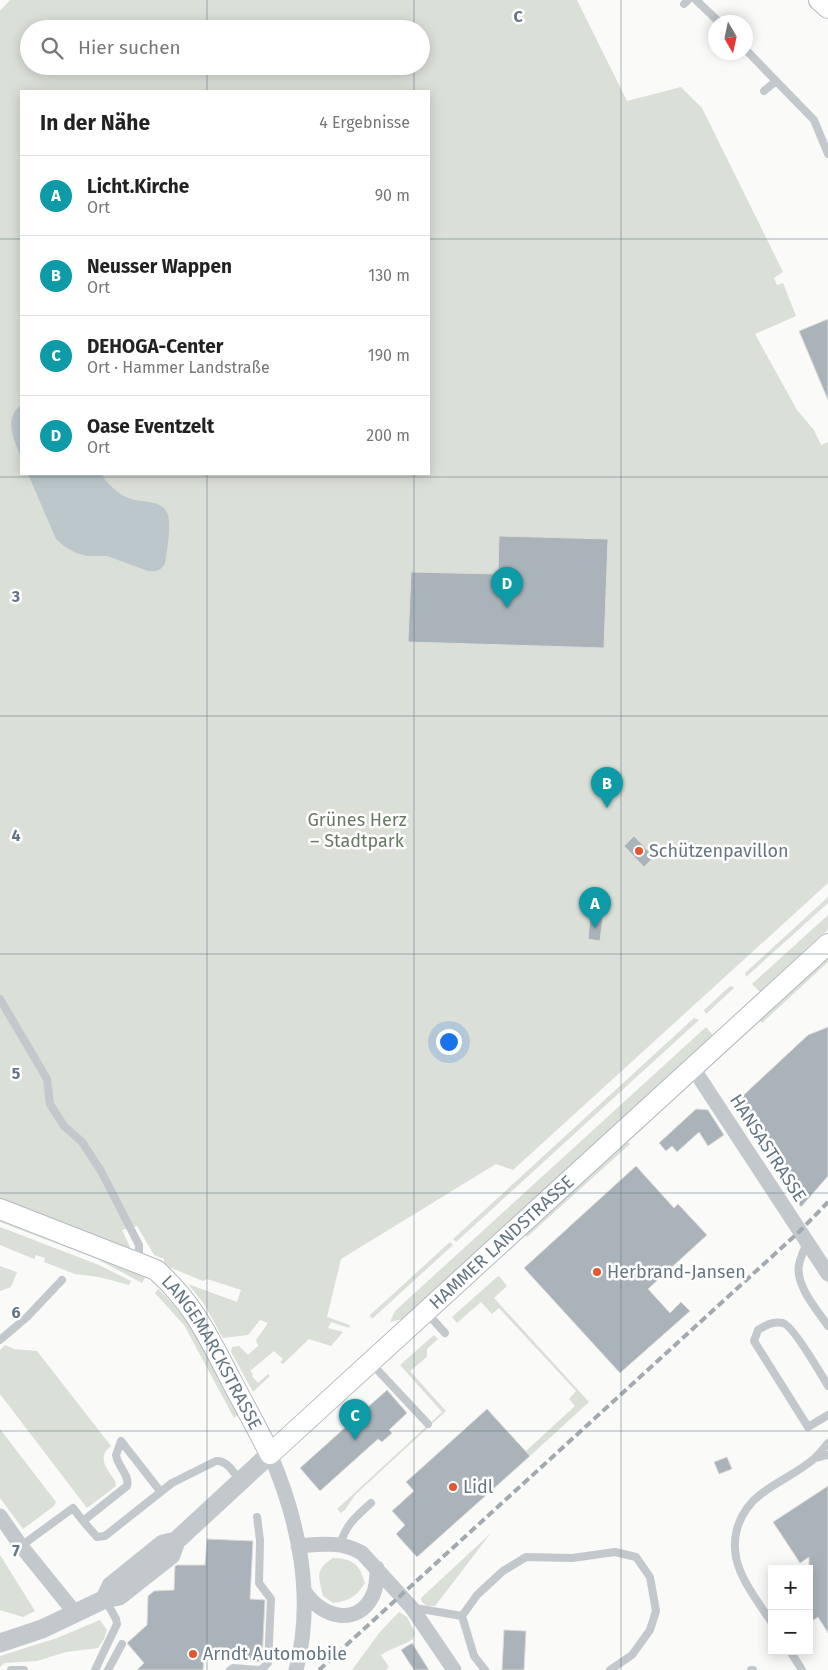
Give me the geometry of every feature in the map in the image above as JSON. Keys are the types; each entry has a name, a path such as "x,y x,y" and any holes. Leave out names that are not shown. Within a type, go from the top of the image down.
{"main road":[{"path":"819,0 828,8"},
{"name":"HAMMER LANDSTRASSE","path":"270,1454 828,944"},
{"name":"LANGEMARCKSTRASSE","path":"0,1209 156,1270 175,1287 192,1308 214,1346 270,1454"}],"street":[{"name":"HANSASTRASSE","path":"693,1068 828,1274"},
{"name":"HAMMER LANDSTRASSE","path":"0,1643 42,1629 105,1599 119,1596 171,1555 176,1541 270,1454"},
{"path":"270,1454 288,1503 298,1546 305,1592 303,1639 294,1667"},
{"path":"0,1516 21,1546 76,1614"},
{"path":"298,1546 340,1545 352,1547 362,1553 412,1608 454,1670"},
{"path":"305,1592 310,1600 330,1614 340,1616 351,1615 365,1606 374,1593 377,1568"}],"lane":[{"path":"696,0 712,15"},
{"path":"753,57 814,120 828,154"},
{"path":"764,91 776,81"},
{"path":"0,999 47,1079 50,1104 64,1126 82,1142 109,1187 139,1245 139,1263"},
{"path":"807,1242 799,1264 798,1274 800,1283 828,1326"},
{"path":"0,1340 27,1317 62,1280"},
{"path":"426,1312 445,1333"},
{"path":"828,1386 793,1332 785,1324 773,1322 758,1330 754,1341 808,1427 828,1415"},
{"path":"370,1362 428,1424"},
{"path":"83,1521 129,1483 116,1455 121,1441 160,1491"},
{"path":"768,1617 740,1573 735,1556 736,1535 744,1512 752,1502 815,1458 828,1443"},
{"path":"815,1458 828,1455"},
{"path":"21,1546 73,1508 97,1537 102,1538 172,1483 218,1461 225,1463 240,1481"},
{"path":"340,1545 344,1532 351,1521 371,1503"},
{"path":"230,1670 232,1668 261,1670 268,1663 270,1599 259,1583 260,1540 257,1517"},
{"path":"462,1616 477,1595 502,1571 526,1557 572,1558 615,1552 636,1557 650,1576 656,1611 650,1630 632,1655 610,1670"},
{"path":"95,1670 117,1624 105,1599"},
{"path":"412,1608 462,1616"},
{"path":"462,1616 474,1656 485,1670"},
{"path":"108,1670 122,1644"},
{"path":"793,1655 802,1670"},
{"path":"11,1670 24,1670"}],"green space":[{"name":"Grünes Herz – Stadtpark","path":"10,0 577,0 627,101 681,87 702,108 783,272 774,278 777,285 783,283 796,316 755,334 797,410 814,430 821,445 828,442 828,883 513,1170 496,1164 341,1259 327,1317 350,1325 349,1328 331,1322 328,1328 343,1332 331,1346 309,1339 283,1364 280,1362 283,1359 274,1351 250,1371 258,1383 268,1374 270,1376 253,1392 231,1352 232,1347 239,1346 248,1355 258,1346 256,1340 268,1323 260,1320 248,1335 223,1338 204,1304 188,1284 237,1302 241,1290 207,1279 203,1281 169,1267 164,1263 164,1259 154,1255 137,1226 122,1230 131,1249 0,1199 0,11"},
{"path":"828,897 828,903 746,977 745,973"},
{"path":"828,915 828,930 760,992 752,984"},
{"path":"827,959 828,962 762,1023 760,1021"},
{"path":"732,986 734,988 706,1014 704,1010"},
{"path":"694,1018 699,1020 456,1242 453,1239"},
{"path":"706,1027 713,1035 403,1319 390,1322 395,1311"},
{"path":"628,1142 630,1144 527,1237 525,1235"},
{"path":"0,1217 135,1272 145,1278 142,1283 97,1259 0,1222"},
{"path":"0,1227 99,1265 131,1281 129,1285 99,1277 75,1274 44,1262 45,1258 36,1255 34,1259 0,1245"},
{"path":"450,1242 453,1245 371,1318 370,1315"},
{"path":"0,1266 17,1272 11,1287 0,1291"},
{"path":"499,1276 507,1286 494,1298 589,1402 530,1456 526,1451 575,1406 569,1399 576,1391 499,1308 492,1314 481,1302 457,1323 452,1317"},
{"path":"158,1289 171,1301 203,1348 238,1415 234,1418 184,1325 155,1293"},
{"path":"434,1335 438,1339 427,1349 427,1357 410,1371 446,1411 355,1495 341,1513 337,1509 442,1412 400,1365"},
{"path":"5,1345 14,1349 37,1351 111,1446 104,1455 104,1463 116,1486 87,1508 0,1394 0,1350"},
{"path":"0,1429 56,1502 54,1506 23,1529 0,1498"},
{"path":"491,1533 435,1606 427,1606 422,1602 421,1598"},
{"path":"0,1555 35,1611 23,1617 0,1610"},
{"path":"333,1558 351,1561 355,1564 365,1583 352,1597 333,1603 323,1596 319,1574 323,1566"},
{"path":"399,1612 407,1617 415,1633 413,1639 381,1655 389,1667 386,1670 352,1670 379,1633"},
{"path":"100,1620 107,1630 98,1648 66,1652 37,1661 5,1663 0,1667 0,1656 57,1638"}],"shaded area":[{"path":"20,406 20,454 13,437 11,423"},
{"path":"28,475 102,475 112,487 123,495 164,508 169,521 165,564 158,571 148,571 107,556 86,556 74,552 56,539"}],"building":[{"path":"828,319 828,400 799,331"},
{"path":"499,536 608,539 604,648 408,642 411,572 498,574"},
{"name":"Schützenpavillon","path":"634,836 654,857 644,867 624,846"},
{"path":"590,916 603,917 600,941 588,939"},
{"path":"828,1027 828,1176 801,1207 734,1104 808,1035"},
{"path":"696,1109 708,1110 724,1135 708,1146 699,1132 677,1152 672,1146 666,1151 659,1143"},
{"name":"Herbrand-Jansen","path":"636,1166 674,1208 678,1204 707,1235 648,1289 670,1313 681,1302 690,1311 620,1373 524,1268"},
{"path":"387,1390 407,1413 389,1430 392,1433 382,1442 378,1439 320,1491 300,1468"},
{"name":"Lidl","path":"487,1409 530,1456 417,1557 396,1534 405,1525 392,1511 414,1491 406,1482"},
{"path":"727,1457 732,1469 719,1474 714,1462"},
{"path":"828,1486 828,1633 818,1617 813,1620 813,1565 809,1565 809,1557 800,1563 773,1522"},
{"path":"207,1539 253,1541 250,1599 265,1600 262,1661 204,1658 203,1670 137,1670 144,1663 127,1643 147,1625 148,1596 154,1591 174,1590 175,1566 205,1565"},
{"path":"504,1630 526,1631 524,1670 502,1670"},
{"path":"412,1643 429,1670 414,1670 401,1650"}],"railway":[{"path":"319,1670 800,1231 828,1202"}],"place":[{"name":"Oase Eventzelt","path":"507,608"},
{"name":"Neusser Wappen","path":"607,808"},
{"name":"Schützenpavillon","path":"639,851"},
{"name":"Licht.Kirche","path":"595,928"},
{"name":"Herbrand-Jansen","path":"597,1272"},
{"name":"DEHOGA-Center","path":"355,1440"},
{"name":"Lidl","path":"453,1487"},
{"name":"Arndt Automobile","path":"193,1654"}]}
